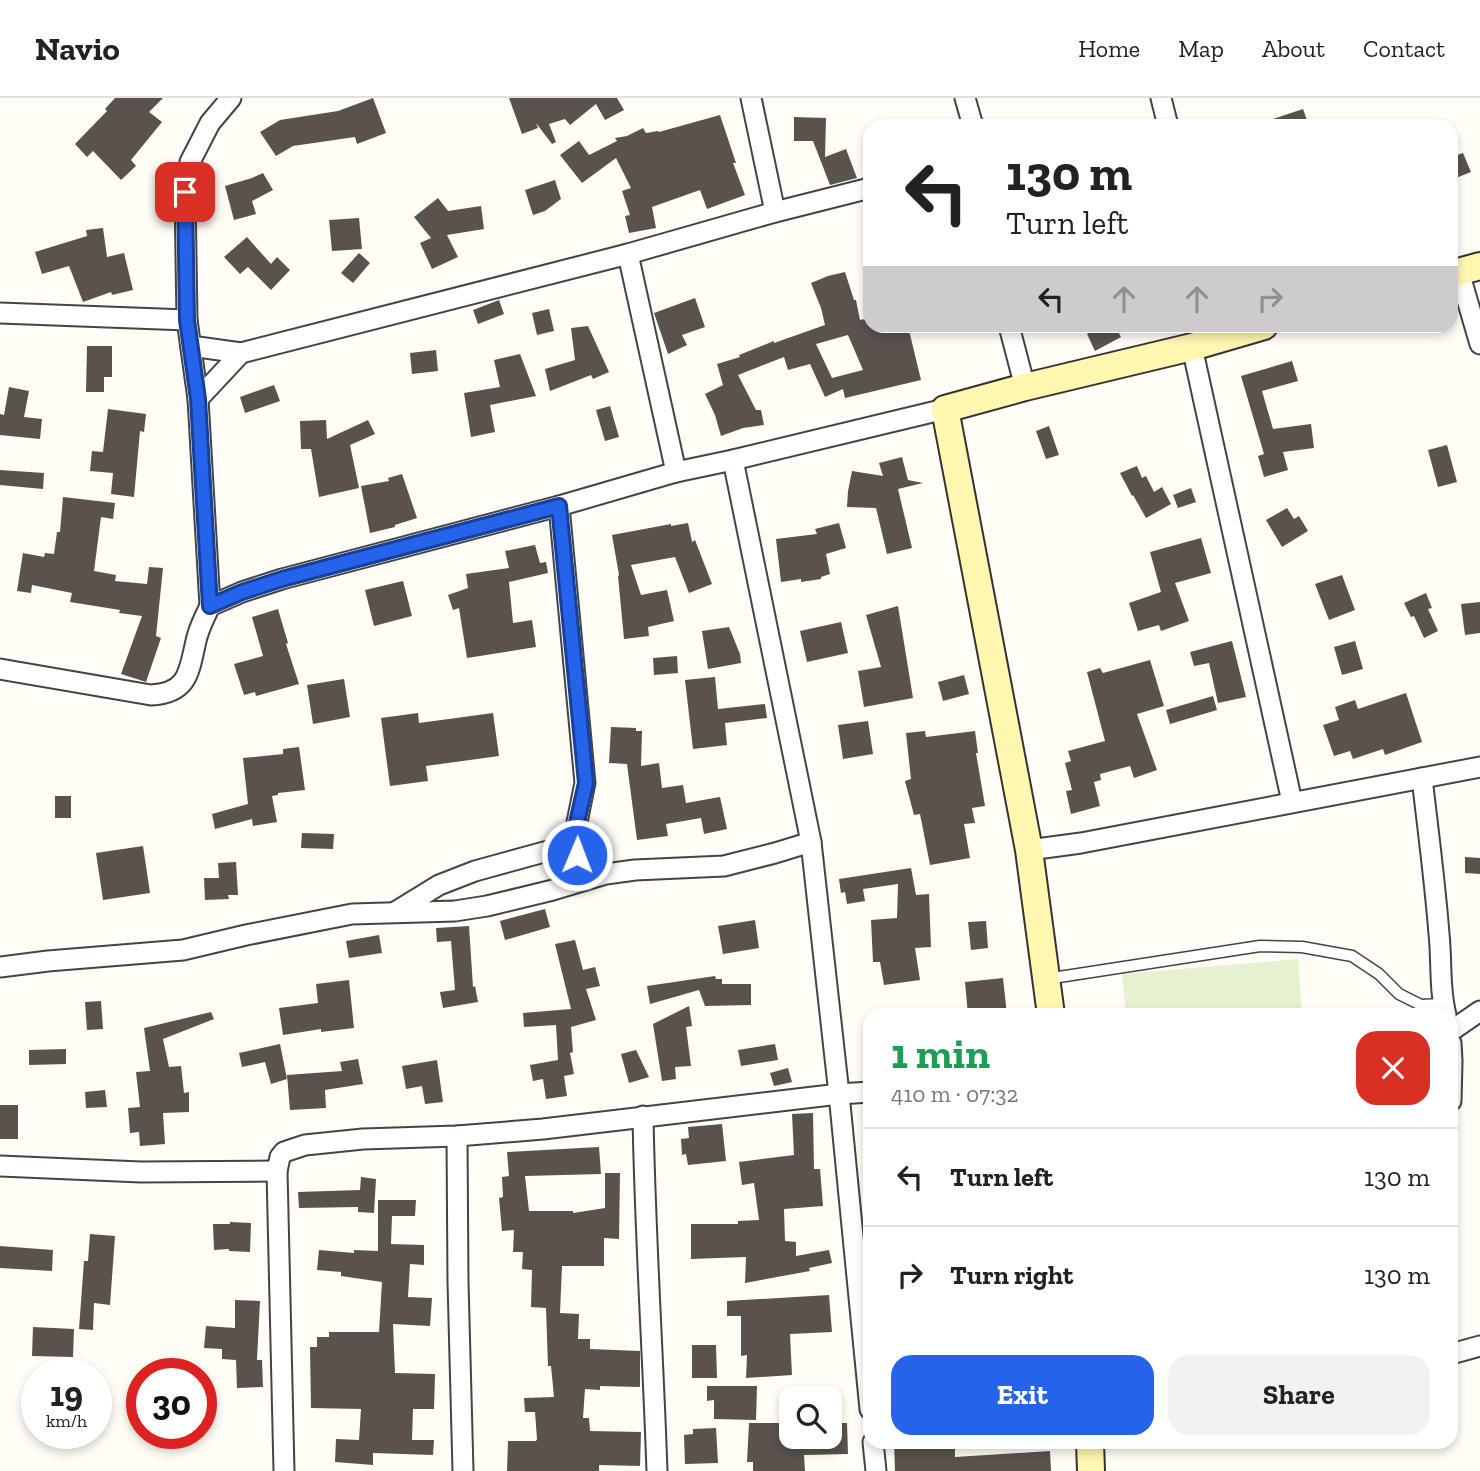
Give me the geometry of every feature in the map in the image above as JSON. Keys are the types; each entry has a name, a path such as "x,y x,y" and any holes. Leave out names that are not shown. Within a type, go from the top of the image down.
{"street":[{"path":"0,669 151,695 172,691 180,686 190,670 197,635 210,606 198,399 187,320 185,192 190,162 210,123 231,98"},
{"path":"751,98 775,212"},
{"path":"965,98 971,119"},
{"path":"1161,98 1166,119"},
{"path":"191,346 241,353 628,254 863,190"},
{"path":"628,254 676,472"},
{"path":"1463,271 1480,344"},
{"path":"0,313 187,320"},
{"path":"1011,333 1025,387"},
{"path":"210,606 282,579 559,506 676,472 946,409 1192,347 1222,333"},
{"path":"1192,347 1292,802"},
{"path":"198,399 241,353"},
{"path":"946,409 1028,850 1050,1008"},
{"path":"733,460 811,842 863,1338"},
{"path":"559,506 586,783 576,827 576,883"},
{"path":"1028,850 1095,840 1480,767"},
{"path":"1422,778 1435,879 1444,1008"},
{"path":"0,967 183,950 341,915 455,911 541,893 606,874 724,866 811,842"},
{"path":"394,913 439,885 475,871 577,844"},
{"path":"1458,1026 1480,1011"},
{"path":"284,1471 277,1171 284,1152 305,1145 363,1139 457,1136 543,1129 863,1092"},
{"path":"643,1116 657,1471"},
{"path":"457,1136 463,1471"},
{"path":"0,1166 141,1172 277,1171"},
{"path":"1458,1352 1480,1346"},
{"path":"874,1449 876,1471"},
{"path":"1090,1449 1091,1471"}],"lane":[{"path":"1046,979 1260,946 1302,947 1352,956 1379,974 1399,994 1421,1005 1435,1008"}],"green space":[{"path":"1298,959 1302,1008 1125,1008 1122,974"}],"building":[{"path":"115,98 163,98 149,112 162,122 131,160 136,166 121,180 93,151 87,157 75,144 107,111 105,109"},
{"path":"373,98 386,133 357,144 355,137 293,146 276,156 260,132 280,120 338,111"},
{"path":"509,98 617,98 624,110 605,120 596,104 570,125 565,119 549,124 556,142 552,144 536,123 538,128 522,134"},
{"path":"1303,109 1307,119 1273,119"},
{"path":"720,115 745,195 707,209 700,190 652,207 656,228 629,233 625,216 630,215 622,191 631,188 616,158 582,183 560,155 579,141 589,155 617,141 615,138 627,136 643,128 646,133 659,132"},
{"path":"794,117 826,118 825,157 846,149 857,178 830,185 813,141 794,141"},
{"path":"1463,153 1471,172 1458,177 1458,155"},
{"path":"263,173 273,190 252,201 256,214 234,220 225,186"},
{"path":"555,180 561,199 545,211 533,215 525,190"},
{"path":"438,198 448,211 481,206 484,229 447,235 458,257 432,269 420,243 431,238 414,217"},
{"path":"359,218 362,249 332,251 329,220"},
{"path":"103,228 107,257 124,253 133,290 112,295 111,292 83,302 69,266 42,274 35,252 87,236 86,230"},
{"path":"247,237 271,264 277,257 290,270 271,290 248,267 240,274 224,257"},
{"path":"359,253 370,263 353,283 341,273"},
{"path":"845,272 856,300 860,320 863,319 863,333 910,333 921,380 845,398 843,389 825,397 810,364 788,370 784,357 738,375 756,410 761,410 764,425 743,428 721,436 705,394 723,385 717,364 740,357 739,355 774,341 825,325 811,283","holes":["848,335 863,370 832,378 816,344"]},
{"path":"695,298 705,327 682,335 687,345 668,354 654,313"},
{"path":"499,300 504,314 478,324 473,310"},
{"path":"549,309 554,331 537,335 532,313"},
{"path":"588,326 609,372 593,379 591,375 550,391 545,369 575,360 571,328"},
{"path":"1119,333 1121,337 1095,351 1087,334"},
{"path":"87,346 112,346 112,377 104,377 104,392 86,392"},
{"path":"436,350 438,371 412,374 410,353"},
{"path":"520,354 536,396 490,405 495,432 471,437 464,393 500,387 494,360"},
{"path":"1292,361 1298,381 1262,391 1273,429 1311,424 1314,448 1283,452 1288,470 1264,477 1258,456 1264,454 1241,376"},
{"path":"274,385 280,401 245,413 240,397"},
{"path":"9,387 29,391 24,417 42,419 40,439 0,435 0,414 4,415"},
{"path":"610,406 619,437 605,441 596,410"},
{"path":"108,409 146,414 144,432 140,431 134,497 111,494 113,473 90,471 92,451 103,452"},
{"path":"326,420 327,439 368,420 375,434 350,445 359,488 319,497 311,449 301,449 300,421"},
{"path":"1049,426 1059,455 1046,459 1036,431"},
{"path":"1447,445 1457,482 1438,487 1428,450"},
{"path":"902,457 908,480 923,483 898,489 912,548 887,554 876,508 847,507 848,491 852,471 883,476 879,463"},
{"path":"1137,466 1142,478 1146,476 1154,492 1162,487 1171,504 1146,518 1120,473"},
{"path":"0,470 44,473 43,489 0,485"},
{"path":"402,474 417,518 370,533 361,486 389,481 388,478"},
{"path":"1191,488 1196,502 1178,508 1173,495"},
{"path":"63,497 115,503 113,519 101,517 94,571 116,575 115,581 147,584 149,567 163,568 156,636 161,638 146,682 121,674 142,616 70,602 72,593 32,585 31,593 17,591 23,553 44,557 45,553 54,554 57,532 60,532"},
{"path":"1287,508 1294,519 1299,516 1308,531 1282,547 1266,520"},
{"path":"688,523 692,542 695,540 712,584 689,593 675,557 631,565 641,595 667,590 674,621 648,627 649,636 624,639 619,575 612,535"},
{"path":"839,523 846,548 826,554 830,574 821,579 781,582 776,539 817,534 815,529"},
{"path":"1201,538 1211,573 1175,583 1189,621 1161,631 1159,625 1138,631 1129,603 1161,592 1150,552"},
{"path":"535,545 540,563 546,562 548,573 509,582 513,623 532,620 536,647 467,658 459,608 453,610 448,595 468,588 466,574 509,568 505,551"},
{"path":"1342,575 1355,610 1329,620 1315,584"},
{"path":"403,581 412,616 374,626 365,590"},
{"path":"1426,593 1432,608 1428,609 1438,631 1424,638 1414,616 1411,617 1404,603"},
{"path":"1480,602 1480,633 1465,635 1461,604"},
{"path":"898,606 913,698 864,707 858,671 881,667 866,615"},
{"path":"278,609 299,684 256,696 255,692 244,695 234,664 263,656 252,617"},
{"path":"841,622 848,653 807,662 800,631"},
{"path":"729,627 741,663 708,669 702,631"},
{"path":"1232,641 1246,697 1218,703 1209,663 1194,666 1190,652"},
{"path":"1355,641 1363,669 1342,675 1334,647"},
{"path":"677,656 678,673 654,675 653,658"},
{"path":"1150,660 1164,706 1137,714 1157,770 1134,778 1130,766 1100,774 1101,780 1094,782 1100,806 1071,814 1066,791 1072,790 1065,763 1071,761 1068,751 1105,741 1087,672 1100,668 1103,673"},
{"path":"964,675 969,694 943,701 938,682"},
{"path":"715,677 718,709 765,704 767,718 725,723 727,745 693,749 685,680"},
{"path":"344,679 350,717 313,724 307,685"},
{"path":"1406,693 1422,742 1385,755 1383,749 1353,759 1350,751 1334,756 1323,725 1339,720 1335,707 1355,700 1358,709"},
{"path":"1213,696 1217,710 1170,724 1166,710"},
{"path":"418,713 419,723 493,713 499,756 426,766 428,781 390,786 381,718"},
{"path":"868,721 873,754 843,759 838,725"},
{"path":"611,727 636,728 636,731 642,731 641,766 659,763 662,788 683,785 686,803 720,797 727,829 704,834 701,818 666,824 668,836 637,840 627,764 609,763"},
{"path":"925,731 926,737 975,731 985,806 972,808 975,823 964,824 970,858 930,865 920,814 914,815 905,781 911,779 906,733"},
{"path":"299,747 305,790 272,796 277,822 253,826 252,819 215,829 212,814 248,804 243,758 283,754 283,749"},
{"path":"55,796 71,796 71,818 55,818"},
{"path":"302,833 334,834 333,849 301,848"},
{"path":"143,846 150,893 103,900 96,853"},
{"path":"1465,857 1480,858 1480,874 1465,873"},
{"path":"236,862 238,895 228,895 229,899 205,900 204,878 219,878 218,863"},
{"path":"911,868 916,895 929,894 931,947 915,948 920,980 884,985 880,962 873,962 871,920 897,918 898,884 863,889 865,901 847,904 845,892 841,893 839,879"},
{"path":"545,909 550,927 505,940 500,921"},
{"path":"755,920 759,948 723,954 718,926"},
{"path":"986,921 988,948 971,950 968,922"},
{"path":"469,926 473,987 475,986 478,1002 443,1008 440,992 455,990 451,941 437,942 436,928"},
{"path":"379,935 382,953 349,958 346,941"},
{"path":"575,940 583,970 595,967 600,986 586,989 596,1020 571,1027 573,1052 570,1053 574,1074 564,1076 567,1096 546,1099 543,1079 533,1081 530,1065 558,1060 556,1025 524,1027 523,1013 571,1009 555,944"},
{"path":"715,976 716,979 722,979 722,984 751,984 751,1005 705,1006 699,990 650,1004 647,986"},
{"path":"1003,978 1006,1008 967,1008 965,982"},
{"path":"349,980 354,1028 321,1032 321,1029 283,1035 279,1008 318,1003 316,984"},
{"path":"101,1001 103,1029 87,1030 85,1002"},
{"path":"689,1006 692,1026 686,1027 691,1066 675,1067 676,1079 662,1081 653,1024"},
{"path":"211,1012 214,1019 163,1039 169,1067 181,1066 184,1093 189,1092 189,1112 163,1113 165,1144 140,1146 139,1132 130,1133 128,1108 140,1107 136,1072 150,1071 144,1028"},
{"path":"280,1044 287,1079 271,1084 265,1062 242,1067 239,1053"},
{"path":"775,1044 778,1060 741,1066 738,1050"},
{"path":"66,1049 66,1064 29,1065 29,1050"},
{"path":"636,1050 649,1077 629,1083 621,1054"},
{"path":"358,1059 363,1084 325,1090 326,1108 290,1110 287,1075 342,1071 340,1062"},
{"path":"437,1060 443,1102 425,1104 422,1086 406,1089 402,1066"},
{"path":"788,1068 792,1082 774,1086 770,1073"},
{"path":"105,1090 107,1107 86,1108 85,1092"},
{"path":"0,1105 18,1105 18,1139 0,1139"},
{"path":"813,1113 814,1169 820,1169 823,1206 784,1209 785,1241 796,1242 796,1256 829,1250 832,1263 809,1268 810,1271 745,1283 746,1257 691,1259 691,1224 738,1224 738,1221 759,1220 754,1183 742,1185 739,1162 794,1155 792,1114"},
{"path":"722,1124 726,1161 688,1165 686,1154 682,1155 681,1139 689,1138 688,1127"},
{"path":"599,1147 601,1174 525,1176 529,1211 573,1213 605,1208 605,1173 620,1173 619,1239 604,1238 604,1266 562,1266 560,1313 579,1314 578,1339 590,1339 590,1349 640,1351 640,1387 600,1386 600,1390 585,1389 583,1418 589,1418 590,1431 641,1432 640,1466 599,1465 599,1471 507,1471 508,1441 537,1439 535,1412 525,1412 524,1398 554,1397 551,1366 548,1366 546,1308 531,1307 532,1270 522,1269 523,1252 513,1252 514,1230 502,1231 499,1198 503,1197 502,1177 509,1176 507,1152"},
{"path":"361,1177 376,1179 374,1213 358,1212 358,1207 299,1208 298,1192 360,1190"},
{"path":"378,1200 416,1200 415,1216 392,1216 391,1244 424,1245 424,1265 410,1264 408,1297 432,1298 430,1326 393,1324 395,1373 435,1374 434,1409 413,1409 412,1440 434,1440 433,1455 373,1453 373,1465 335,1462 336,1439 359,1440 361,1409 311,1408 310,1347 317,1347 317,1337 329,1337 329,1332 379,1332 382,1282 341,1276 341,1272 317,1270 319,1250 354,1253 354,1250 378,1251"},
{"path":"251,1223 250,1252 214,1250 213,1224"},
{"path":"90,1234 115,1236 110,1305 94,1303 93,1330 79,1329 84,1261 88,1261"},
{"path":"0,1246 53,1250 52,1271 0,1268"},
{"path":"829,1295 832,1332 790,1334 792,1375 746,1378 747,1355 741,1356 741,1316 727,1316 727,1301"},
{"path":"235,1300 260,1301 257,1360 262,1360 263,1387 237,1388 236,1360 222,1359 222,1349 204,1348 206,1326 235,1328"},
{"path":"33,1327 74,1329 73,1357 32,1356"},
{"path":"692,1345 716,1345 717,1378 692,1378"},
{"path":"707,1386 757,1386 756,1420 714,1419 714,1400 707,1401"},
{"path":"749,1423 779,1423 779,1449 842,1449 842,1423 847,1423 848,1454 804,1455 805,1471 753,1471 753,1462 747,1462"},
{"path":"716,1428 718,1463 685,1464 684,1435 693,1434 693,1429"},
{"path":"894,1449 955,1449 955,1457 1050,1451 1051,1471 895,1471"}],"route":[{"path":"185,192 187,320 198,399 210,606 282,579 559,506 586,783 576,827 577,855"}]}
